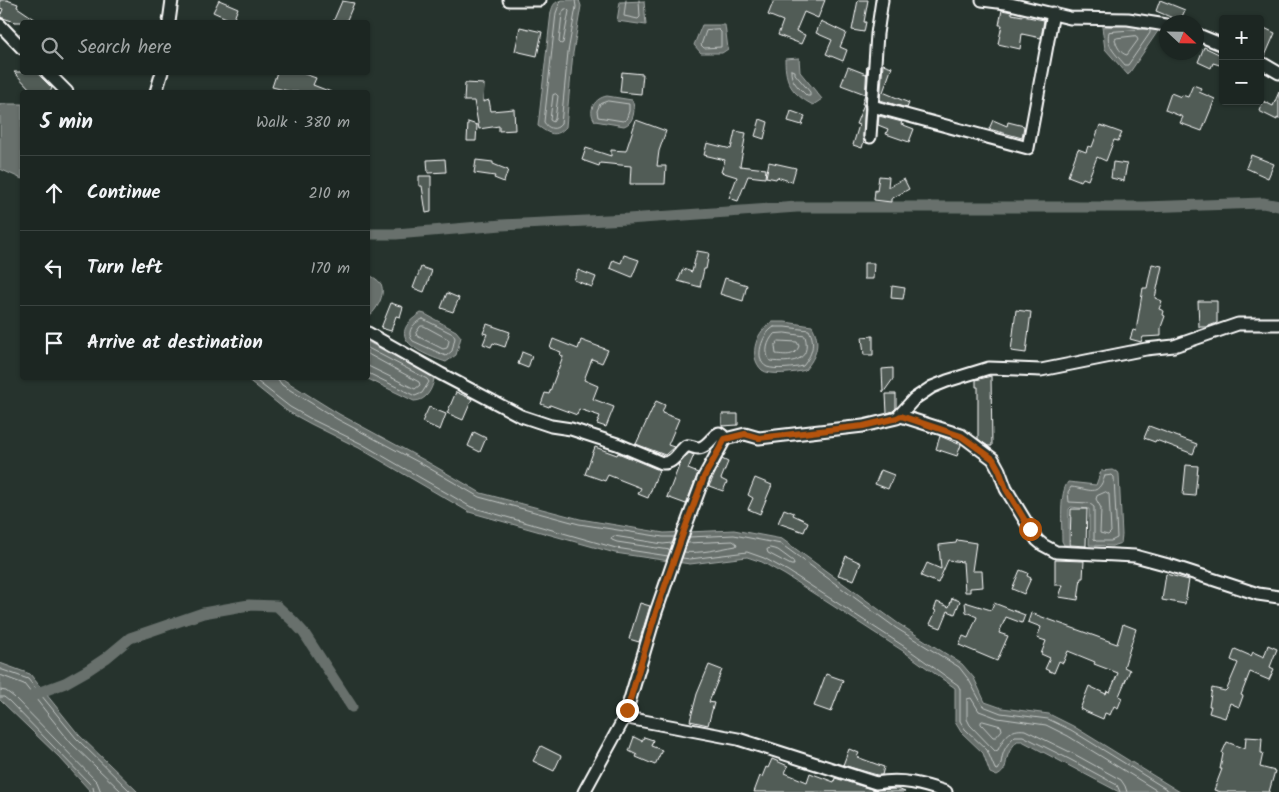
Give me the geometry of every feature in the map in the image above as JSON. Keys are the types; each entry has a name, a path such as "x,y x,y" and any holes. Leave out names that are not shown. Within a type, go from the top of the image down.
{"street":[{"path":"169,20 172,0"},
{"path":"509,0 540,0"},
{"path":"870,137 882,0"},
{"path":"982,0 1006,3 1070,18 1128,19 1159,24"},
{"path":"872,106 1028,148 1053,13"},
{"path":"0,25 20,46"},
{"path":"1204,37 1219,43"},
{"path":"1264,64 1279,73"},
{"path":"50,75 65,90"},
{"path":"157,90 161,75"},
{"path":"584,792 626,715 668,575 704,477 725,439 745,434 759,438 863,426 897,418 901,416 914,399 924,392 947,381 982,369 1041,370 1146,349 1174,346 1238,324 1279,324"},
{"path":"370,333 441,374 521,416 551,426 571,429 617,444 662,463 670,462 686,446 698,448 704,446 715,435 719,434 725,439"},
{"path":"901,416 961,436 993,459 1006,489 1043,546 1056,552 1135,556 1258,594 1279,597"},
{"path":"626,715 633,719 738,739 876,783 891,780 919,783 946,792"}],"water":[{"path":"562,0 579,0 581,6 573,53 566,127 559,133 552,134 538,126 551,12 554,4"},
{"path":"644,1 646,25 617,21 620,2"},
{"path":"1151,24 1158,31 1128,75 1105,49 1102,27"},
{"path":"702,25 725,25 728,49 722,53 701,53 694,45"},
{"path":"799,58 800,72 822,99 813,105 795,92 786,75 785,59"},
{"path":"607,96 632,100 634,107 630,122 624,126 595,121 592,109 599,99"},
{"path":"0,104 20,104 20,178 0,169"},
{"path":"370,275 381,284 382,288 381,298 370,315"},
{"path":"421,313 456,331 461,337 456,355 446,362 417,349 405,337 405,330 410,322"},
{"path":"773,322 812,326 817,343 815,354 805,370 789,373 770,373 762,370 758,364 755,358 756,343 762,330"},
{"path":"370,343 432,376 434,379 428,394 418,401 414,401 370,380"},
{"path":"248,380 284,380 339,414 481,493 580,519 664,533 734,530 782,539 899,624 962,664 974,678 985,702 1002,708 1049,714 1073,726 1180,792 1119,792 1022,741 1017,741 1011,749 1003,772 997,776 990,773 983,753 961,732 955,722 955,688 903,651 762,562 747,557 690,564 615,553 469,512 359,448 287,411"},
{"path":"1112,470 1119,474 1121,543 1112,546 1089,545 1089,509 1071,507 1069,509 1069,545 1064,545 1062,541 1062,502 1068,482 1096,485 1101,471"},
{"path":"0,663 30,674 79,735 138,792 91,792 60,758 0,700"}],"building":[{"path":"0,0 7,0 18,4 17,7 36,20 20,20 20,22 15,22 0,17 3,9 0,8"},
{"path":"219,0 238,8 233,20 213,12"},
{"path":"774,0 825,0 818,18 804,12 796,31 805,35 801,44 778,35 783,21 768,15"},
{"path":"858,0 868,0 864,32 852,30"},
{"path":"1160,0 1185,10 1183,15 1166,15 1156,11"},
{"path":"342,1 354,3 347,20 334,20"},
{"path":"1002,10 1012,12 1012,14 1044,20 1041,38 1022,34 1020,49 998,44 1002,25 999,25"},
{"path":"821,21 846,33 840,47 847,50 843,61 826,54 832,40 816,33"},
{"path":"520,27 542,32 537,56 515,51"},
{"path":"1264,28 1275,33 1264,56"},
{"path":"1204,47 1219,54 1219,65 1213,63 1211,68 1198,62 1199,60 1204,60"},
{"path":"883,64 892,67 883,92 909,103 907,108 880,100"},
{"path":"867,65 864,141 862,148 853,145 859,125 856,124 864,104 862,104 865,94 841,85 848,67 866,74"},
{"path":"14,72 20,72 20,75 39,75 52,88 51,90 31,90"},
{"path":"622,72 643,74 641,94 620,92"},
{"path":"276,75 308,75 316,78 313,85 326,90 284,90 272,87"},
{"path":"465,83 484,84 483,102 489,100 491,111 514,109 515,130 499,131 499,126 479,129 474,101 464,101"},
{"path":"1193,85 1201,88 1199,92 1215,99 1202,131 1180,123 1183,117 1165,110 1171,93 1181,97 1182,95 1188,97"},
{"path":"1279,92 1279,119 1277,118 1277,120 1259,111 1261,105 1264,105 1264,102 1273,106"},
{"path":"791,111 805,116 802,125 788,121"},
{"path":"879,116 902,122 901,124 914,129 909,142 886,134 888,129 878,125"},
{"path":"760,119 768,122 764,139 755,136"},
{"path":"636,120 666,131 659,151 657,166 666,166 665,184 630,184 631,166 600,163 599,166 582,160 586,148 611,156 611,150 626,151"},
{"path":"993,120 1007,126 1008,122 1024,126 1022,138 989,129"},
{"path":"468,122 477,125 476,141 467,141"},
{"path":"1100,125 1122,133 1118,141 1114,140 1106,161 1097,157 1088,180 1083,178 1081,181 1068,176 1078,149 1086,152 1088,146 1092,147"},
{"path":"735,131 746,133 740,166 766,169 765,178 748,176 738,201 729,198 737,177 721,172 725,160 704,155 707,143 731,149"},
{"path":"1251,155 1274,164 1268,178 1246,168"},
{"path":"445,159 446,172 428,173 427,160"},
{"path":"476,160 493,162 493,164 508,170 504,182 494,178 495,176 474,173"},
{"path":"769,162 796,168 792,182 777,177 776,179 766,177"},
{"path":"1113,162 1127,164 1124,181 1111,178"},
{"path":"419,176 431,176 431,212 426,213 422,186 419,186"},
{"path":"879,176 889,177 888,187 904,179 909,189 891,199 891,202 874,200"},
{"path":"697,251 709,253 700,287 678,281 683,269 692,272"},
{"path":"624,255 639,260 632,277 610,268 613,260 621,263"},
{"path":"864,263 874,263 873,279 864,279"},
{"path":"1152,264 1162,266 1155,298 1162,301 1159,309 1164,311 1163,315 1165,316 1161,327 1161,336 1143,337 1141,342 1130,339 1133,330 1136,331 1143,288 1147,288"},
{"path":"421,267 432,271 424,292 413,288"},
{"path":"578,270 596,277 592,287 574,280"},
{"path":"725,278 747,285 743,301 720,294"},
{"path":"892,286 905,288 903,299 891,298"},
{"path":"447,293 459,298 453,312 441,308"},
{"path":"1198,301 1217,301 1217,323 1206,327 1199,327"},
{"path":"391,303 403,307 400,317 396,316 391,331 381,328"},
{"path":"1016,310 1031,312 1026,353 1011,351"},
{"path":"487,324 510,332 505,347 493,343 491,347 483,344 487,334 483,333"},
{"path":"873,336 873,355 864,355 862,337"},
{"path":"553,339 578,349 581,340 608,350 602,363 592,359 584,380 598,386 593,399 614,407 606,427 597,424 600,416 579,409 577,415 550,405 549,407 541,404 545,393 549,394 563,356 560,355 561,352 550,348"},
{"path":"522,352 532,356 528,368 518,364"},
{"path":"893,368 893,379 883,393 882,369"},
{"path":"991,376 992,446 988,446 978,439 978,387 976,387 976,380"},
{"path":"456,392 472,399 463,420 447,413"},
{"path":"886,394 896,394 896,408 887,413"},
{"path":"656,401 665,405 662,413 679,419 668,445 674,447 665,455 636,444"},
{"path":"429,407 446,414 440,430 422,422"},
{"path":"722,414 738,414 738,425 722,426"},
{"path":"1149,426 1197,444 1193,454 1156,440 1155,442 1144,438"},
{"path":"474,432 486,438 480,452 468,446"},
{"path":"940,436 961,445 957,456 936,449"},
{"path":"595,447 617,455 618,453 659,470 648,498 638,494 641,488 608,475 605,481 585,474"},
{"path":"689,453 694,455 688,469 698,473 686,504 667,497 678,465"},
{"path":"722,459 728,462 721,479 727,482 723,491 709,486"},
{"path":"1186,465 1198,466 1195,496 1183,495"},
{"path":"881,470 894,475 888,489 875,484"},
{"path":"755,478 772,485 760,514 748,509 753,498 748,495"},
{"path":"784,509 808,522 804,532 778,523"},
{"path":"1071,509 1087,509 1086,546 1070,545"},
{"path":"957,540 976,543 972,571 982,571 983,587 970,588 970,592 965,592 963,562 948,560 938,583 921,576 927,563 941,569 939,545 956,543"},
{"path":"846,556 861,563 854,580 838,575"},
{"path":"1055,560 1084,561 1083,578 1081,578 1078,600 1059,597 1063,585 1055,585"},
{"path":"1020,570 1028,573 1027,576 1031,578 1024,594 1012,589"},
{"path":"1166,574 1189,580 1185,604 1162,600"},
{"path":"952,598 960,601 955,614 948,611 941,628 930,624 936,611 934,610 937,602 949,607"},
{"path":"965,602 991,610 994,603 1025,615 1022,623 1006,617 999,633 1008,636 997,661 959,645 963,636 968,638 977,617 966,612"},
{"path":"640,603 650,606 639,642 629,639"},
{"path":"1031,613 1117,644 1123,624 1136,629 1124,667 1130,670 1119,696 1122,698 1118,708 1114,706 1110,715 1105,713 1103,719 1080,709 1089,686 1106,694 1107,691 1110,692 1118,673 1068,651 1063,663 1059,661 1054,673 1045,669 1050,658 1041,654 1046,641 1037,638 1041,627 1028,622"},
{"path":"1268,645 1277,649 1270,667 1274,669 1269,680 1250,672 1241,695 1243,696 1239,707 1230,703 1225,718 1209,713 1212,688 1225,691 1238,663 1231,660 1235,649 1251,656 1253,652 1264,657"},
{"path":"709,665 722,670 709,702 714,703 708,725 690,721 697,694"},
{"path":"826,674 843,680 831,712 814,706"},
{"path":"634,737 642,741 644,737 653,740 651,746 662,750 655,765 636,757 637,755 629,751"},
{"path":"1246,737 1262,738 1261,753 1263,753 1260,767 1275,771 1269,792 1221,792 1214,790 1222,769 1220,769 1222,753 1227,742 1245,749"},
{"path":"541,746 561,756 554,771 533,761"},
{"path":"849,749 859,753 857,757 884,767 882,775 843,765"},
{"path":"772,759 788,766 785,773 807,782 810,773 834,782 835,778 874,790 898,789 905,792 754,792 760,776 762,777"}],"waterway":[{"path":"370,234 396,234 502,225 628,219 797,207 1143,207 1263,203 1279,206"},
{"path":"32,697 35,694 65,683 88,670 130,638 203,613 249,605 277,606 293,621 304,633 352,707"}],"route":[{"path":"627,710 656,612 685,528 704,477 725,439 745,434 759,438 863,426 901,416 961,436 993,459 1006,489 1030,529"}]}
